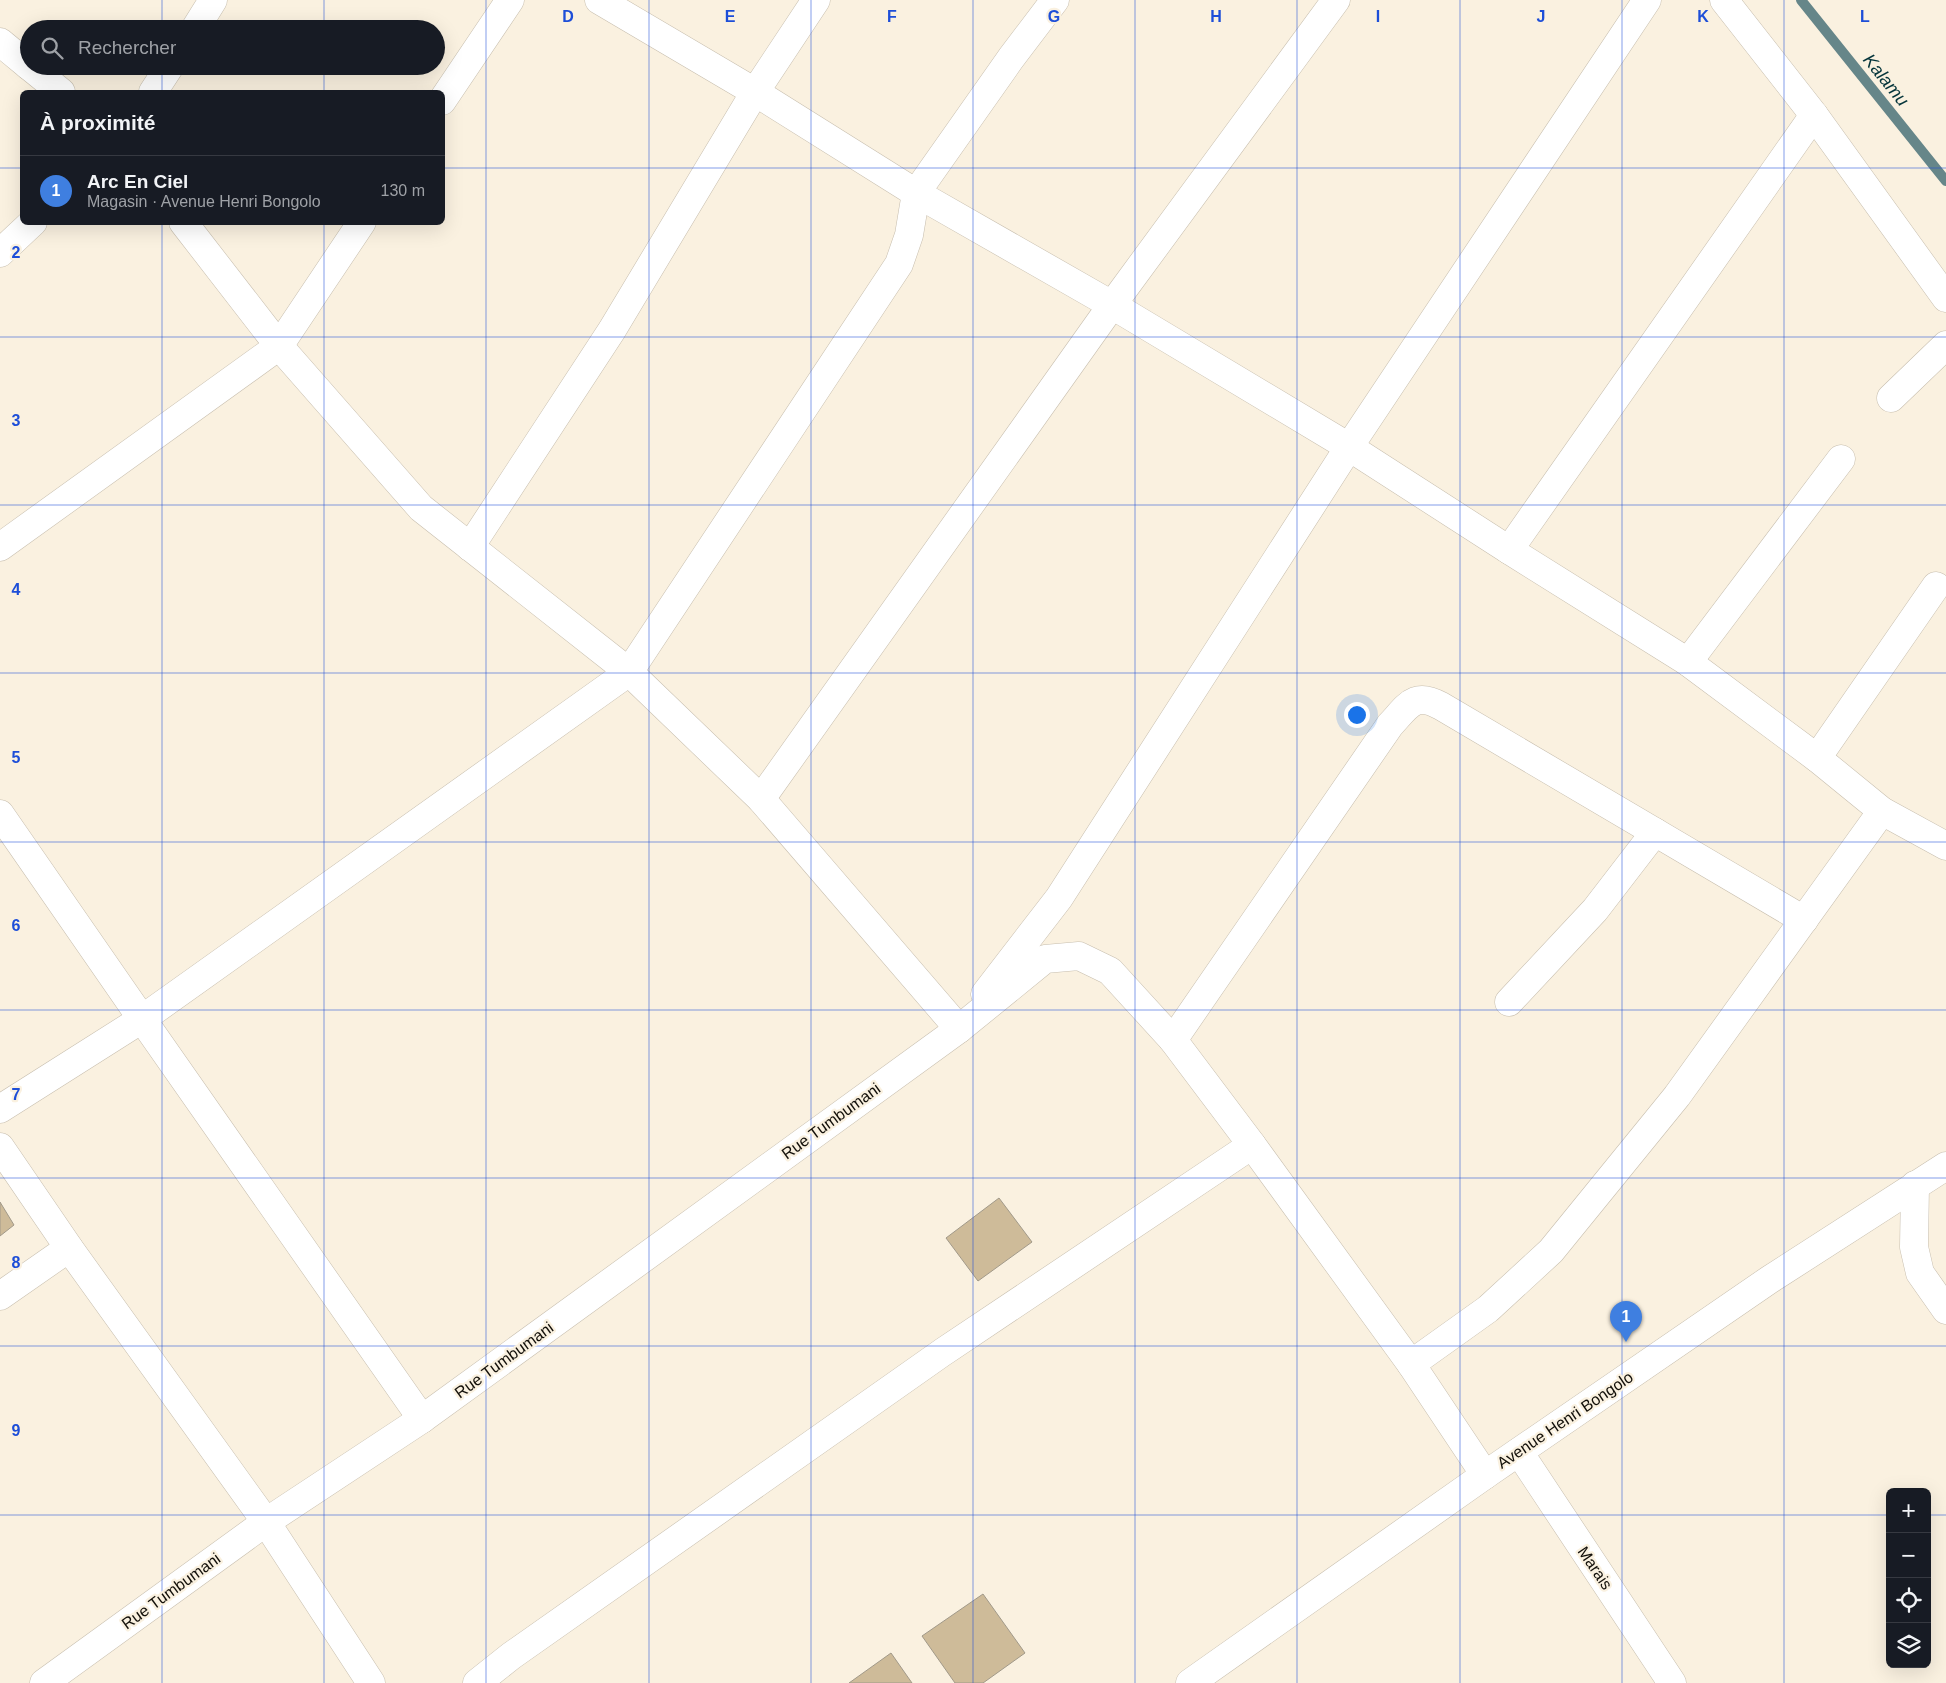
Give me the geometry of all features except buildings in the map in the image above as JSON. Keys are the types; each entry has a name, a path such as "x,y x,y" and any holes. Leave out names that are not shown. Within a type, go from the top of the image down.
{"street":[{"path":"200,20 213,0"},
{"path":"445,97 510,0"},
{"path":"599,0 756,92 916,193 1112,305 1349,447 1688,662 1817,758 1882,811 1946,846"},
{"path":"470,547 612,330 756,92 816,0"},
{"path":"0,1108 142,1019 629,672 898,264 909,235 916,193 1011,58 1055,0"},
{"path":"761,799 1112,305 1336,0"},
{"path":"959,1029 1059,898 1349,447 1647,0"},
{"path":"1724,0 1814,115 1946,298"},
{"path":"0,42 20,59"},
{"path":"40,75 58,90"},
{"path":"154,90 164,75"},
{"path":"1509,550 1814,115"},
{"path":"0,253 30,225"},
{"path":"185,225 279,346 421,508 629,672 761,799 959,1029"},
{"path":"0,547 279,346 360,225"},
{"path":"1891,398 1946,345"},
{"path":"1688,662 1842,459"},
{"path":"1817,758 1936,586"},
{"path":"1173,1040 1390,725 1413,701 1428,699 1804,920"},
{"path":"1411,1364 1488,1309 1551,1251 1677,1096 1882,811"},
{"path":"0,814 422,1419"},
{"path":"1508,1002 1595,910 1655,832"},
{"path":"959,1029 1045,959 1079,956 1110,971 1173,1040 1252,1145 1411,1364 1485,1474"},
{"name":"Rue Tumbumani","path":"44,1683 266,1522 422,1419 959,1029"},
{"path":"477,1683 512,1656 942,1352 1252,1145"},
{"path":"0,1147 69,1248 266,1522 370,1683"},
{"name":"Avenue Henri Bongolo","path":"1190,1683 1485,1474 1769,1280 1946,1166"},
{"path":"1915,1186 1914,1247 1920,1274 1946,1310"},
{"path":"0,1296 69,1248"},
{"name":"Marais","path":"1519,1452 1672,1683"}],"waterway":[{"name":"Kalamu","path":"1801,0 1946,181"}],"place":[{"name":"Arc En Ciel","path":"1626,1342"}]}
